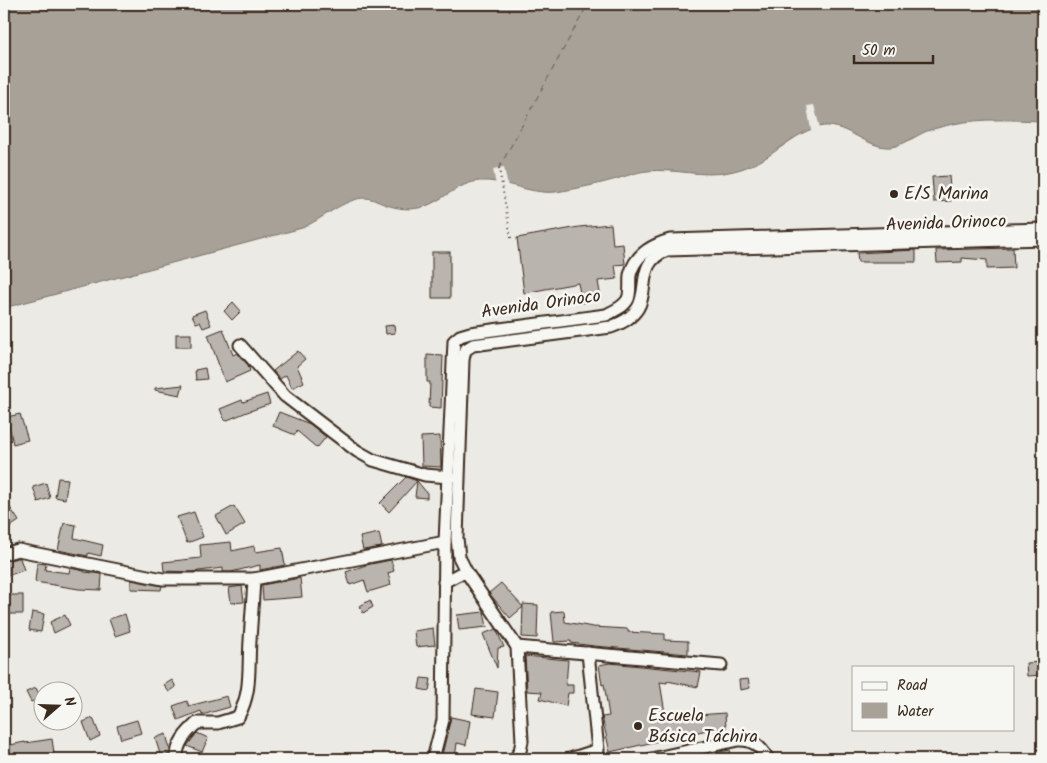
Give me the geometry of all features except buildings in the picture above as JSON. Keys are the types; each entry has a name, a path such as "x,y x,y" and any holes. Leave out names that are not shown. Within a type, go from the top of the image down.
{"street":[{"name":"Avenida Orinoco","path":"433,759 443,720 445,542 454,341 460,336 470,333 606,315 620,308 628,298 630,275 642,254 654,244 670,240 1043,229"},
{"name":"Avenida Orinoco","path":"517,647 467,573 459,557 458,528 463,360 465,350 473,345 611,327 624,322 640,307 644,278 651,260 667,250 1043,239"},
{"path":"240,345 285,396 357,451 373,460 425,475 449,477"},
{"path":"4,554 18,550 163,579 254,580 445,542"},
{"path":"444,582 458,574 467,573"},
{"path":"177,759 177,753 184,735 197,723 218,723 238,717 246,704 249,682 254,580"},
{"path":"515,759 520,751 522,741 517,647 721,665"},
{"path":"570,759 601,754 588,653"},
{"path":"651,759 738,740 748,740 755,743 768,759"}],"path":[{"path":"499,168 512,238"}],"water":[{"path":"4,4 1043,4 1043,121 998,120 964,122 930,130 891,147 882,147 833,126 824,126 807,131 758,162 742,169 719,174 647,171 556,192 537,191 498,182 479,181 458,188 426,206 405,209 372,199 357,199 341,205 302,228 4,308"}],"pier":[{"path":"814,105 820,128 811,130 807,106"},
{"path":"504,167 508,187 496,186 493,169"}],"ferry route":[{"path":"499,168 588,4"}],"place":[{"name":"E/S Marina","path":"894,194"},
{"name":"Escuela Básica Táchira","path":"638,726"}]}
